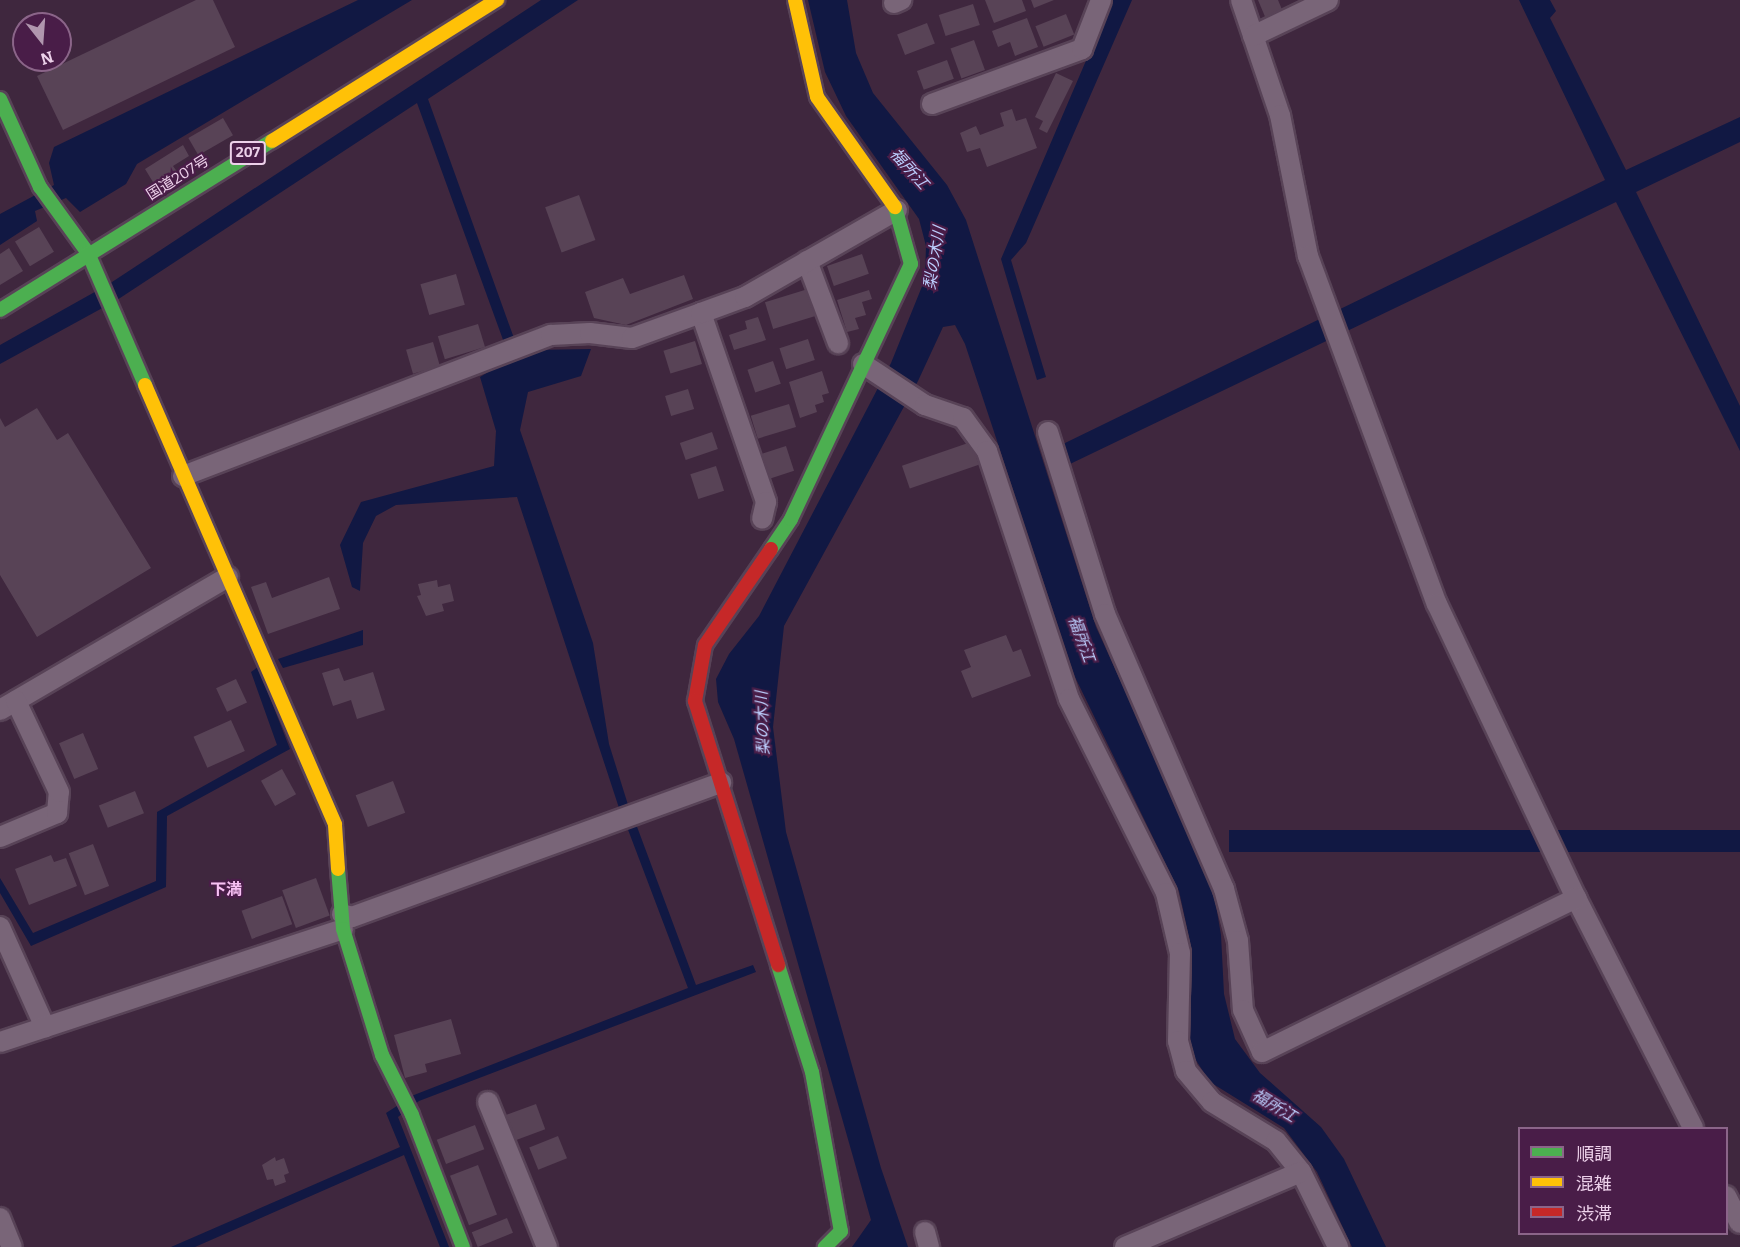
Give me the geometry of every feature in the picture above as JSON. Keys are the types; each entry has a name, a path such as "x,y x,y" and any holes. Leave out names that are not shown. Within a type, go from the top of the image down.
{"main road":[{"name":"国道207号","path":"0,309 497,0"},
{"path":"795,0 818,97 897,210 911,264 791,519 705,645 695,701 812,1072 840,1231 825,1247"},
{"path":"0,99 40,187 54,210 88,253 335,825 342,922 382,1055 411,1115 463,1247"}],"street":[{"path":"932,104 1082,49 1101,0"},
{"path":"1241,0 1280,115 1308,256 1437,604 1576,898 1692,1127"},
{"path":"1253,36 1328,0"},
{"path":"183,476 551,335 590,333 632,338 745,297 897,210"},
{"path":"807,261 838,343"},
{"path":"701,313 766,501 762,519"},
{"path":"863,364 925,405 963,418 987,452 1069,699 1166,893 1180,953 1178,1041 1186,1071 1212,1102 1276,1142 1301,1172 1338,1247"},
{"path":"1048,432 1105,614 1224,889 1238,941 1243,1010 1262,1052 1576,898"},
{"path":"0,837 57,813 59,792 8,706 228,577"},
{"path":"0,1042 342,922 721,783"},
{"path":"0,927 45,1027"},
{"path":"488,1102 547,1247"},
{"path":"1125,1247 1301,1172"},
{"path":"1728,1200 1740,1223"},
{"path":"0,1218 12,1247"}],"water":[{"path":"358,0 412,0 137,164 126,184 80,212 66,198 35,211 37,221 0,245 0,214 54,185 49,163 54,147"},
{"path":"541,0 578,0 428,99 520,355 535,350 591,349 581,376 528,392 520,430 593,643 609,744 629,808 620,811 517,497 396,505 376,516 363,543 360,591 352,587 340,545 361,502 494,466 496,431 480,377 510,359 417,103 117,300 0,364 0,345 109,284"},
{"path":"808,0 847,0 856,53 873,93 947,185 966,220 1096,627 1212,882 1221,935 1224,994 1235,1039 1260,1073 1321,1127 1344,1159 1386,1247 1352,1247 1317,1172 1284,1128 1210,1082 1190,1051 1191,946 1179,891 1075,677 965,344 955,325 943,327 918,381 784,626 773,727 786,832 881,1168 908,1247 852,1247 871,1220 734,739 718,702 716,679 729,654 759,616 891,363 925,279 926,246 919,219 846,116 825,72"},
{"path":"1112,0 1132,0 1026,243 1011,260 1046,377 1037,380 1001,259"},
{"path":"1519,0 1550,0 1556,11 1550,18 1626,170 1740,117 1740,142 1636,192 1740,406 1740,451 1616,202 1070,464 1063,444 1605,180"},
{"path":"363,630 363,645 283,668 278,659"},
{"path":"258,667 290,749 167,816 166,887 31,946 0,893 0,878 33,933 156,881 157,812 277,745 251,672"},
{"path":"636,824 696,985 753,965 756,972 419,1101 398,1117 449,1247 440,1247 404,1155 195,1247 171,1247 400,1147 386,1113 414,1095 688,988 627,827"},
{"path":"1229,830 1740,830 1740,852 1229,852"}],"building":[{"path":"196,0 213,0 235,47 63,130 37,76 45,72 72,72 72,59"},
{"path":"985,0 1022,0 1026,11 994,23"},
{"path":"1031,0 1054,0 1034,8"},
{"path":"1258,0 1278,0 1283,12 1266,19"},
{"path":"973,4 980,25 946,36 939,15"},
{"path":"1066,14 1074,34 1044,47 1035,26"},
{"path":"1027,18 1038,47 1015,56 1010,42 998,47 992,31"},
{"path":"927,23 935,44 905,55 897,34"},
{"path":"974,40 985,70 961,79 951,49"},
{"path":"947,60 954,79 924,90 917,71"},
{"path":"1056,73 1073,81 1047,133 1039,129 1043,121 1035,117"},
{"path":"1012,109 1016,121 1026,118 1037,148 987,167 980,148 967,152 960,133 976,126 980,135 1004,126 1000,113"},
{"path":"223,118 233,135 198,155 188,138"},
{"path":"183,145 189,156 173,166 178,173 156,187 145,169"},
{"path":"579,195 595,240 562,252 545,207"},
{"path":"39,227 54,252 30,266 15,241"},
{"path":"9,248 23,271 0,285 0,254"},
{"path":"862,254 869,274 834,286 827,266"},
{"path":"456,274 465,305 429,315 420,284"},
{"path":"684,275 693,299 626,325 594,318 585,292 623,278 630,294"},
{"path":"808,289 816,316 773,329 765,302"},
{"path":"869,290 872,299 862,302 866,315 855,318 859,329 847,332 837,300"},
{"path":"758,317 766,340 734,350 729,335 747,329 745,321"},
{"path":"478,324 485,347 445,359 438,336"},
{"path":"808,339 815,360 786,369 779,348"},
{"path":"695,341 702,364 670,374 663,351"},
{"path":"433,342 440,366 413,374 406,350"},
{"path":"773,361 781,384 755,392 747,370"},
{"path":"822,371 829,393 822,395 824,402 815,405 817,412 800,418 789,382"},
{"path":"688,389 694,409 671,416 665,396"},
{"path":"789,404 796,427 758,439 751,416"},
{"path":"37,408 57,440 68,433 151,568 37,637 0,575 0,418 5,427"},
{"path":"712,432 718,449 686,460 680,443"},
{"path":"971,442 979,465 910,488 902,466"},
{"path":"786,446 794,471 767,479 759,455"},
{"path":"716,466 724,491 698,499 690,474"},
{"path":"329,577 340,609 268,634 251,587 266,582 272,598"},
{"path":"437,580 438,587 450,584 454,601 442,604 444,611 426,616 417,596 421,595 418,584"},
{"path":"1006,635 1013,652 1021,649 1031,676 972,698 961,671 971,667 964,650"},
{"path":"339,668 344,681 373,672 385,710 357,719 351,700 333,706 322,673"},
{"path":"236,679 247,703 227,712 216,688"},
{"path":"231,720 245,751 207,768 194,737"},
{"path":"83,733 98,769 74,779 59,743"},
{"path":"282,769 296,794 275,806 261,781"},
{"path":"393,781 405,813 368,827 356,795"},
{"path":"135,791 144,813 108,828 99,806"},
{"path":"93,844 109,886 85,895 69,853"},
{"path":"51,855 54,862 66,858 77,886 29,905 15,869"},
{"path":"316,878 330,916 296,928 282,890"},
{"path":"282,896 292,924 252,939 242,911"},
{"path":"451,1019 461,1054 425,1064 427,1072 405,1078 394,1035"},
{"path":"536,1104 545,1129 514,1141 505,1115"},
{"path":"475,1125 484,1149 446,1164 437,1140"},
{"path":"558,1136 567,1158 538,1170 529,1148"},
{"path":"275,1157 276,1161 284,1158 289,1173 284,1175 286,1182 275,1186 273,1179 267,1180 262,1165"},
{"path":"478,1165 497,1214 469,1225 450,1176"},
{"path":"507,1218 513,1233 478,1247 472,1232"}],"traffic: fast":[{"path":"0,99 40,187 88,253 145,385"},
{"path":"0,310 272,141"},
{"path":"771,549 791,519 911,264 895,207"},
{"path":"338,869 343,929 382,1055 412,1115 463,1247"},
{"path":"778,965 812,1072 841,1231 825,1247"}],"traffic: slow":[{"path":"272,141 497,0"},
{"path":"795,0 817,97 895,207"},
{"path":"145,385 335,825 338,869"}],"traffic: jam":[{"path":"771,549 705,645 695,701 778,965"}],"district":[{"name":"下満","path":"226,890"}],"water label":[{"name":"福所江","path":"909,169"},
{"name":"梨の木川","path":"935,258"},
{"name":"福所江","path":"1081,639"},
{"name":"梨の木川","path":"763,723"},
{"name":"福所江","path":"1274,1106"}]}
